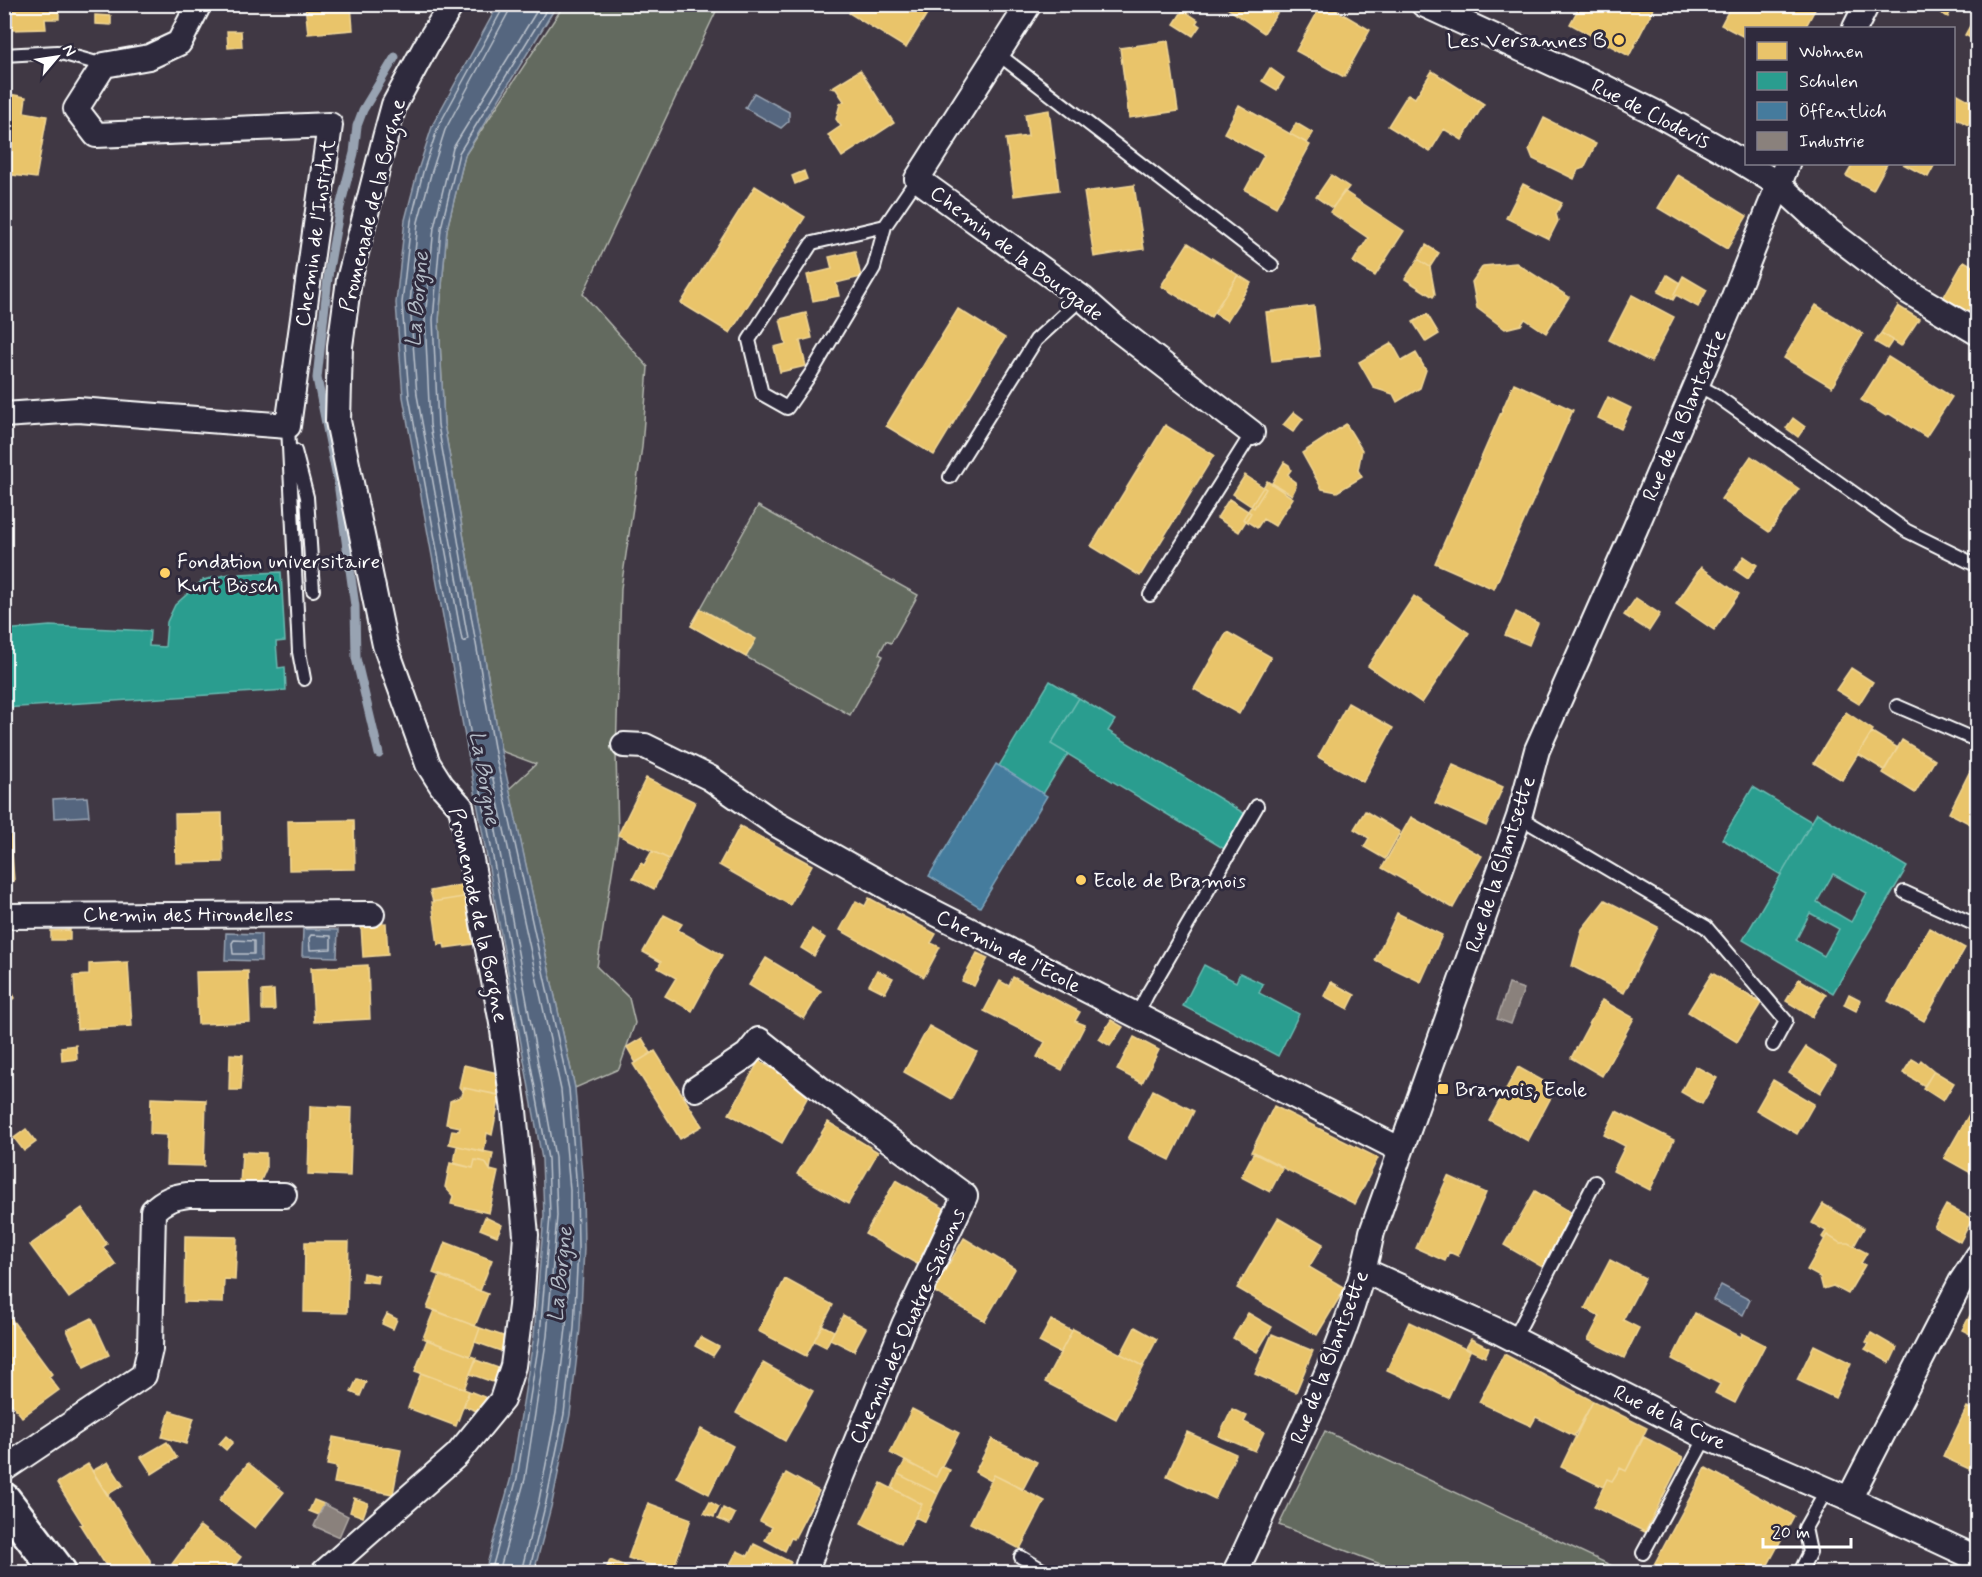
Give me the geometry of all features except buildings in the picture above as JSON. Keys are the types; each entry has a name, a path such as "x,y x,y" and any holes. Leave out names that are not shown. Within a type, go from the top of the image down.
{"street":[{"path":"104,65 149,57 179,43 199,4"},
{"name":"Promenade de la Borgne","path":"324,1572 457,1455 502,1400 513,1366 521,1306 526,1235 514,1111 502,1023 461,807 442,786 428,764 385,645 338,421 340,346 349,280 394,105 426,46 453,4"},
{"name":"Chemin de la Bourgade","path":"1029,4 917,179 1082,298 1116,328 1251,433"},
{"name":"Rue de Clodevis","path":"1423,4 1604,87 1724,151 1745,159"},
{"path":"1856,27 1868,4"},
{"name":"Chemin de l'Institut","path":"104,65 76,109 96,135 330,125 288,426"},
{"name":"Rue de Clodevis","path":"1759,165 1782,174 1828,230 1909,292 1977,333"},
{"name":"Rue de la Blantsette","path":"1235,1572 1324,1381 1365,1271 1372,1232 1519,817 1537,750 1697,385 1782,174"},
{"path":"4,415 78,410 288,426"},
{"name":"Chemin de l'Ecole","path":"624,745 645,746 710,778 776,824 912,901 1401,1150"},
{"name":"Chemin des Hirondelles","path":"4,916 372,914"},
{"name":"Chemin des Quatre-Saisons","path":"696,1089 747,1055 759,1040 824,1092 965,1196 904,1325 821,1528 808,1565 809,1572"},
{"path":"4,1469 144,1375 150,1349 153,1211 161,1203 188,1195 284,1195"},
{"path":"1849,1499 1961,1282 1977,1256"},
{"name":"Rue de la Cure","path":"1365,1271 1514,1339 1706,1437 1827,1489 1977,1559"},
{"path":"4,1500 49,1565"}],"lane":[{"path":"4,55 57,52 104,65"},
{"path":"998,54 1272,265"},
{"path":"885,226 812,243 748,340 762,394 787,408 812,372 874,268 885,226 917,179"},
{"path":"950,477 1036,340 1082,298"},
{"path":"1697,385 1714,394 1907,531 1977,566"},
{"path":"288,426 307,497 313,590"},
{"path":"288,426 299,652 304,679"},
{"path":"1150,595 1251,433"},
{"path":"1897,706 1977,741"},
{"path":"1137,1015 1257,806"},
{"path":"1519,817 1706,927 1786,1021 1773,1044"},
{"path":"1904,892 1977,926"},
{"path":"1514,1339 1595,1182"},
{"path":"1643,1553 1706,1437"},
{"path":"1800,1572 1810,1552 1805,1528 1827,1489"},
{"path":"1021,1557 1046,1572"}],"green space":[{"path":"564,5 719,5 583,294 648,367 642,447 621,588 616,753 618,835 597,967 629,998 635,1023 619,1069 575,1088 509,789 536,764 501,751 444,424 439,320 447,229 465,155"},
{"path":"758,506 918,595 891,643 886,641 879,654 883,656 850,715 691,626"},
{"path":"1325,1431 1625,1572 1401,1572 1279,1525"}],"water":[{"name":"La Borgne","path":"498,5 557,5 465,155 447,229 439,320 444,424 501,751 575,1088 583,1189 584,1248 580,1329 570,1415 552,1503 534,1572 485,1572 511,1477 534,1335 544,1216 542,1159 403,397 396,303 405,220 433,124"},
{"path":"754,93 789,112 789,121 781,128 745,108"},
{"path":"87,797 89,816 54,818 53,799"},
{"path":"303,929 338,930 337,957 302,956"},
{"path":"226,933 261,934 261,961 225,960"},
{"path":"1721,1285 1750,1300 1743,1315 1713,1300"}],"waterway":[{"path":"379,754 356,658 355,606 338,483 317,378 329,269 340,207 354,153 357,126 363,110 395,57"}],"place":[{"name":"Les Versannes B","path":"1619,40"},
{"name":"Fondation universitaire Kurt Bösch","path":"165,573"},
{"name":"Ecole de Bramois","path":"1081,880"},
{"name":"Bramois, Ecole","path":"1443,1089"}]}
